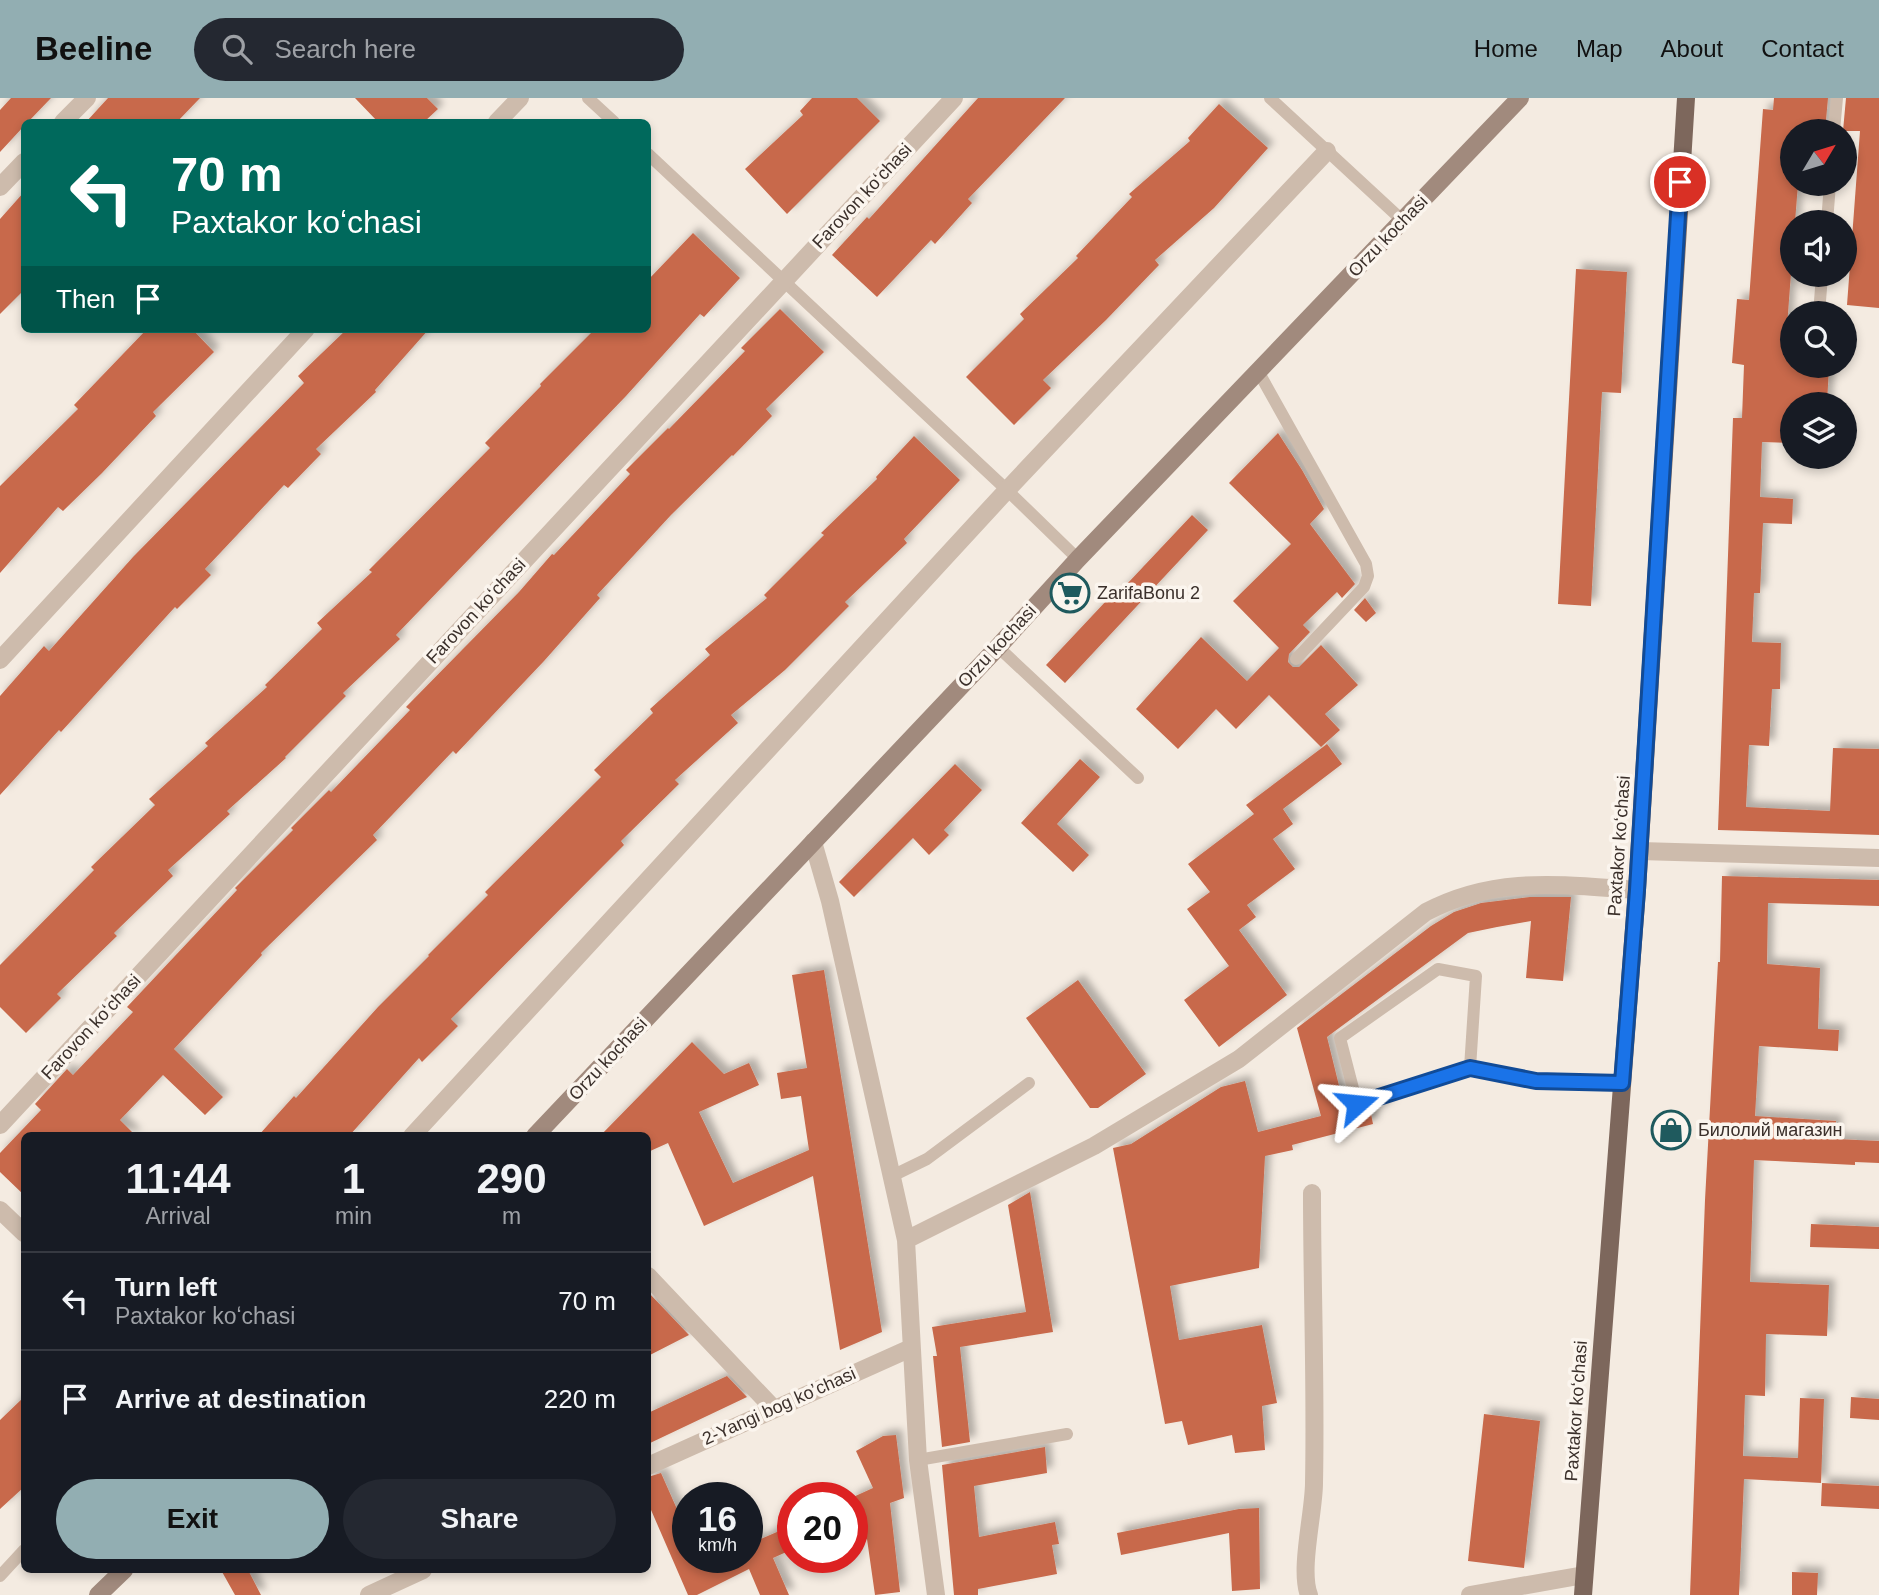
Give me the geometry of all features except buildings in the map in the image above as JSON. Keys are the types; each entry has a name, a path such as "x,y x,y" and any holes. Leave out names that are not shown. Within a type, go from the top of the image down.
{"main road":[{"name":"Orzu kochasi","path":"539,1132 998,647 1077,559 1520,98"},
{"name":"Paxtakor koʻchasi","path":"1583,1595 1640,851 1686,98"},
{"path":"98,1595 121,1573"}],"street":[{"path":"500,119 520,98"},
{"name":"Farovon koʻchasi","path":"0,1125 954,98"},
{"path":"66,119 84,99"},
{"path":"416,1132 1007,490 1327,151"},
{"path":"0,187 21,165"},
{"path":"0,660 302,333"},
{"path":"813,842 830,901 906,1240 918,1460 936,1595"},
{"path":"1640,851 1879,858"},
{"path":"906,1240 1094,1146 1239,1059 1426,912 1443,903 1499,887 1558,885 1637,890"},
{"path":"1309,1595 1306,1588 1314,1486 1312,1193"},
{"path":"0,1210 21,1230"},
{"path":"651,1279 773,1408"},
{"name":"2-Yangi bog koʼchasi","path":"651,1465 911,1348"},
{"path":"369,1595 417,1573"},
{"path":"1470,1595 1584,1575"}],"lane":[{"path":"588,98 611,119"},
{"path":"1270,98 1403,221"},
{"path":"1836,119 1837,98"},
{"path":"651,157 1007,490 1077,559"},
{"path":"1820,301 1821,287"},
{"path":"1258,371 1366,564 1368,576 1364,587 1296,659"},
{"path":"998,647 1138,778"},
{"path":"1470,1068 1476,976 1438,969 1340,1038 1357,1104 1470,1068 1536,1081 1622,1083"},
{"path":"892,1177 927,1159 1029,1083"},
{"path":"918,1460 1067,1434"},
{"path":"0,1576 21,1553"}],"place":[{"name":"ZarifaBonu 2","path":"1070,593"},
{"name":"Билолий магазин","path":"1671,1130"}],"route":[{"path":"1357,1104 1470,1068 1536,1081 1622,1083 1637,890 1680,182"}]}
